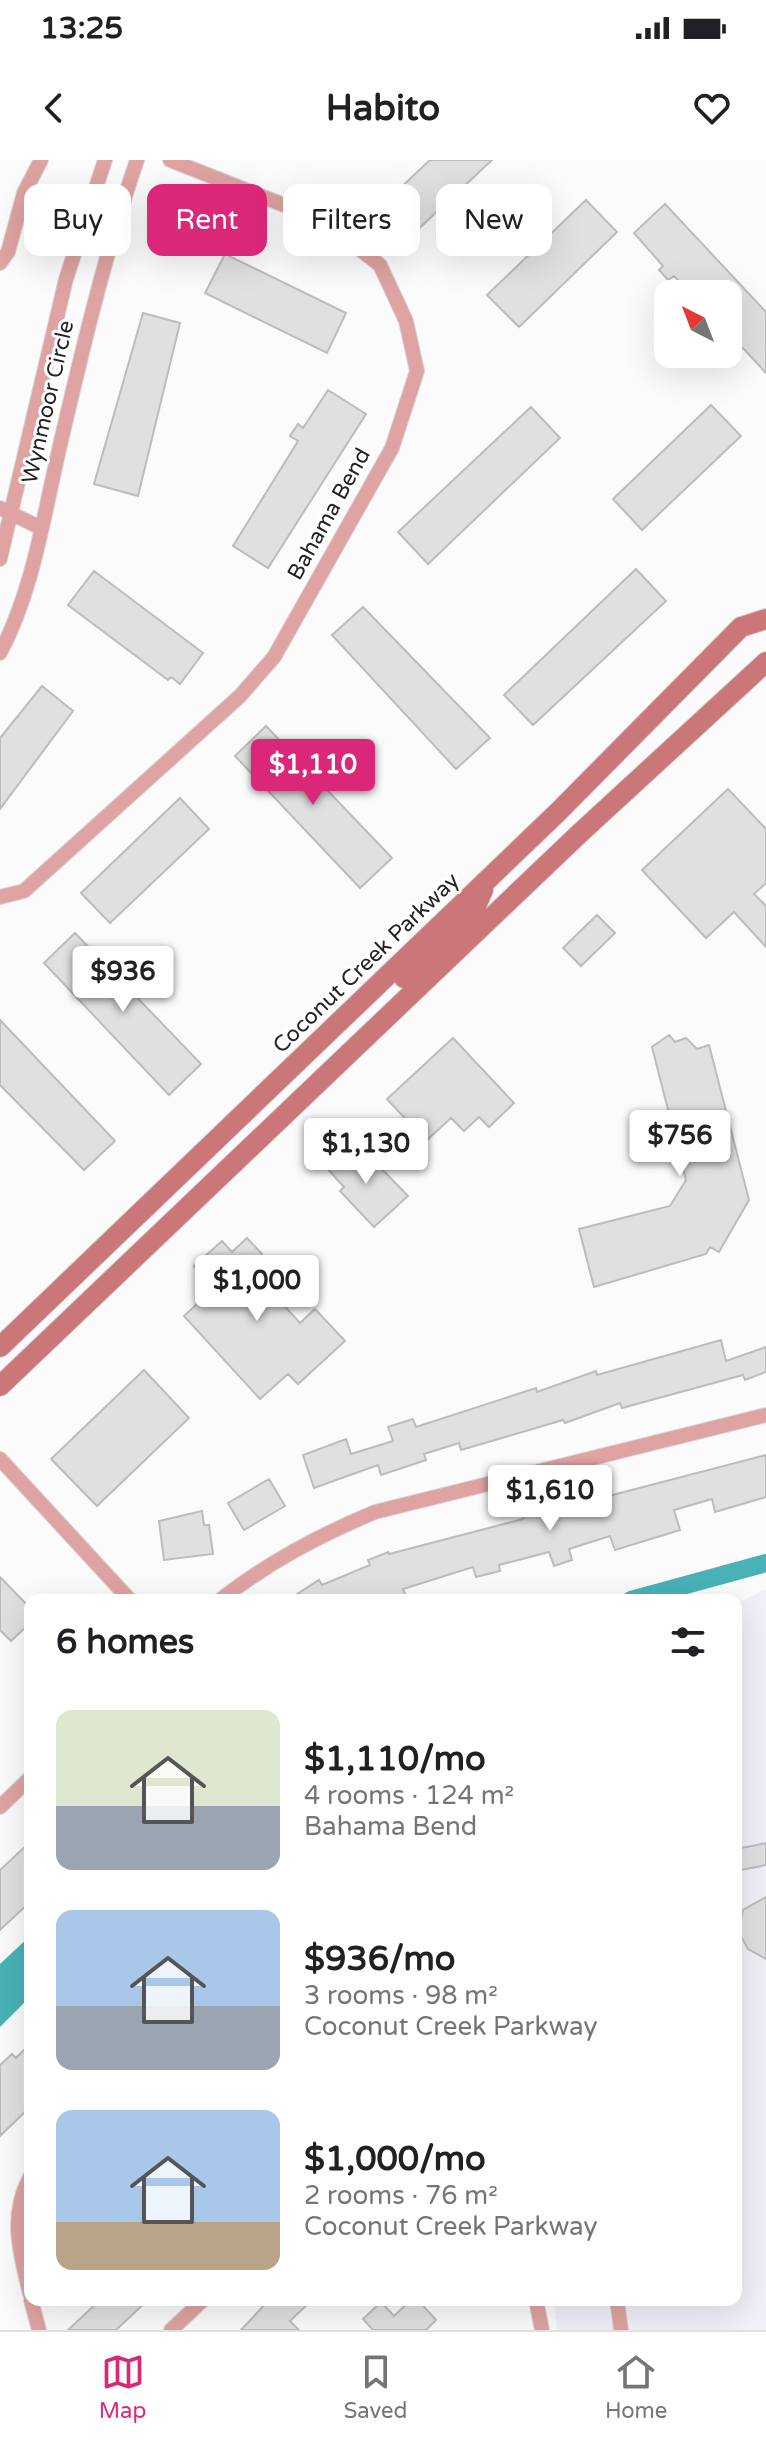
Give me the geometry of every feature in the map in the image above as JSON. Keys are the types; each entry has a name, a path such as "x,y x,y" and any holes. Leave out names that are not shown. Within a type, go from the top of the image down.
{"main road":[{"name":"Coconut Creek Parkway","path":"0,1347 488,879 741,627 766,619"},
{"path":"0,1386 766,662"},
{"path":"333,1069 346,1035 473,913 488,879"}],"street":[{"path":"0,263 8,252 24,193 41,160"},
{"name":"Wynmoor Circle","path":"0,559 6,512 66,279 105,160"},
{"name":"Wynmoor Circle","path":"0,653 19,610 89,320 137,160"},
{"name":"Bahama Bend","path":"0,897 24,891 240,696 274,657 392,448 417,371 406,321 380,265 322,220 170,160"},
{"path":"6,512 41,528"},
{"path":"228,1594 264,1566 315,1537 375,1512 766,1415"},
{"path":"0,1459 124,1594"},
{"path":"0,1807 24,1784"},
{"path":"24,2190 17,2205 24,2270"},
{"path":"33,2306 39,2330"},
{"path":"171,2330 197,2306"},
{"path":"537,2306 542,2330"},
{"path":"618,2306 621,2330"}],"shaded area":[{"path":"766,1589 766,2330 557,2330 555,2306 742,2306 742,1601"}],"water":[{"path":"24,1942 24,2003 0,2027 0,1964"}],"building":[{"path":"430,160 492,160 466,184 436,184 436,213 420,228 420,184 404,184"},
{"path":"586,200 617,232 519,327 487,295 528,256 552,256 552,233"},
{"path":"665,204 736,280 678,280 674,276 668,280 659,270 663,266 634,233"},
{"path":"224,256 229,256 346,313 327,353 205,293"},
{"path":"742,286 766,312 766,373 742,347"},
{"path":"143,313 180,323 138,496 94,484"},
{"path":"328,390 366,414 268,568 233,546 298,441 290,436 298,424 303,428"},
{"path":"711,405 741,436 642,530 613,499"},
{"path":"531,407 560,438 428,564 398,532"},
{"path":"636,569 666,601 533,725 504,695"},
{"path":"94,571 203,653 180,684 171,677 168,680 68,605"},
{"path":"363,607 490,738 456,769 332,635"},
{"path":"42,686 73,711 0,809 0,738"},
{"path":"266,726 392,858 360,888 235,756"},
{"path":"728,789 766,829 766,883 754,894 766,906 766,947 734,912 706,938 642,870"},
{"path":"180,798 209,829 110,923 81,893"},
{"path":"597,915 615,933 581,966 563,948"},
{"path":"75,933 201,1064 169,1095 44,963"},
{"path":"0,1020 115,1141 84,1170 0,1085"},
{"path":"669,1035 675,1042 686,1038 697,1049 709,1045 749,1200 719,1252 710,1247 706,1254 594,1287 579,1229 670,1206 686,1180 652,1047"},
{"path":"453,1038 514,1103 489,1127 479,1117 464,1131 451,1118 426,1141 387,1099"},
{"path":"351,1144 371,1166 375,1162 408,1196 374,1227 340,1191 344,1187 326,1167"},
{"path":"247,1238 262,1254 248,1266 300,1323 315,1309 345,1341 298,1384 288,1374 260,1399 184,1316 215,1287 194,1266 222,1241 232,1252"},
{"path":"721,1340 726,1361 766,1347 766,1372 745,1380 743,1375 622,1408 620,1403 565,1423 563,1420 461,1450 459,1443 424,1454 426,1460 381,1475 378,1465 314,1488 303,1455 346,1439 351,1454 393,1441 388,1427 413,1419 416,1427 536,1388 537,1392 596,1371 597,1375"},
{"path":"144,1370 189,1418 97,1506 51,1459"},
{"path":"766,1455 766,1497 715,1512 712,1499 674,1510 680,1530 615,1550 610,1536 569,1549 572,1560 554,1566 549,1552 499,1565 500,1571 476,1577 473,1567 403,1589 405,1594 297,1594 319,1580 322,1585 370,1565 368,1560 388,1552 523,1519 523,1516 545,1509 547,1512"},
{"path":"269,1479 285,1506 244,1530 228,1503"},
{"path":"202,1511 204,1525 209,1525 213,1554 164,1560 159,1521"},
{"path":"0,1577 24,1602 24,1629 11,1641 0,1630"},
{"path":"766,1843 766,1865 742,1870 742,1848"},
{"path":"24,1848 24,1908 0,1930 0,1870"},
{"path":"766,1897 766,1959 748,1949 742,1938 743,1910"},
{"path":"24,2050 24,2113 0,2136 0,2065 12,2054 16,2058"},
{"path":"94,2306 142,2306 116,2330 68,2330"},
{"path":"263,2306 306,2306 290,2321 299,2330 241,2330"},
{"path":"377,2306 385,2306 394,2316 405,2306 423,2306 436,2320 426,2330 373,2330 363,2319"}],"waterway":[{"path":"653,1594 766,1563"}]}
